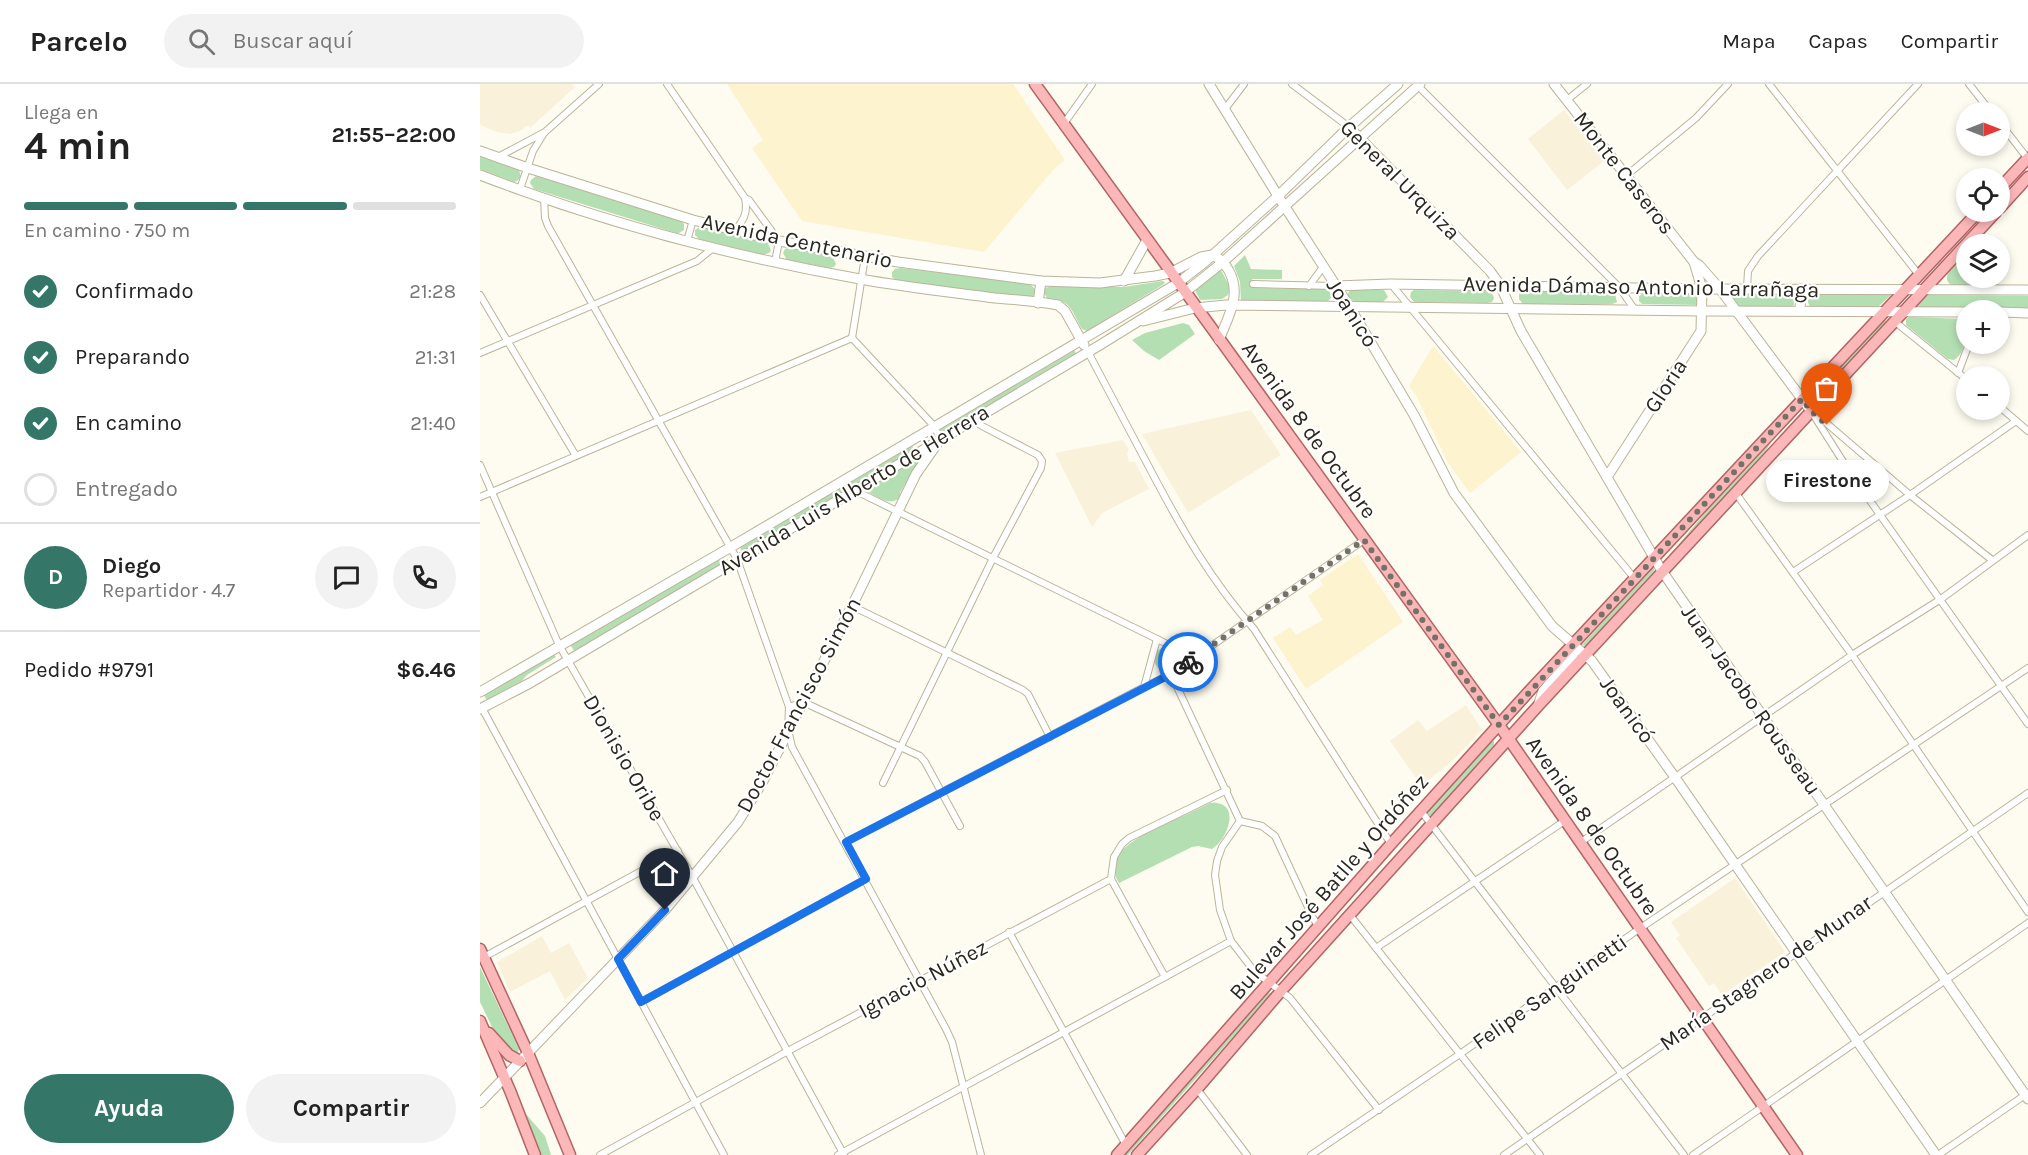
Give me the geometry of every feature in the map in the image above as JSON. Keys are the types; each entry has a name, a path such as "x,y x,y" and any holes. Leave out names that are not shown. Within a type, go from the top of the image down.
{"main road":[{"name":"Avenida 8 de Octubre","path":"1035,84 1499,725 1797,1155"},
{"path":"2010,177 2028,158"},
{"path":"2010,197 2028,177"},
{"name":"Bulevar José Batlle y Ordóñez","path":"1117,1155 1499,725 1969,222"},
{"name":"Bulevar José Batlle y Ordóñez","path":"1137,1155 1281,991 1538,706 1897,316 1987,222"},
{"path":"1768,457 1778,435 1801,411 1802,399"},
{"path":"1662,571 1663,558 1703,513 1707,500"},
{"path":"1350,915 1347,909 1348,904 1381,866 1389,847"},
{"path":"482,953 524,1057 570,1155"},
{"path":"481,1022 508,1055 524,1057"},
{"path":"481,1022 535,1155"}],"street":[{"path":"585,84 591,91"},
{"path":"498,157 545,132 599,84"},
{"path":"667,84 745,198 750,200 779,241 775,262"},
{"path":"1064,125 1092,84"},
{"name":"Joanicó","path":"1209,84 1349,306 1414,415 1454,493 1552,626 1592,661 1937,1155"},
{"path":"1225,109 1244,84"},
{"name":"General Urquiza","path":"1292,84 1349,127 1485,265 1500,285"},
{"name":"Avenida Luis Alberto de Herrera","path":"481,709 531,683 1137,322 1181,288 1212,255 1398,84"},
{"name":"Monte Caseros","path":"1554,84 1694,261 1720,289 1811,411 1910,495 1992,560"},
{"path":"1567,100 1587,84"},
{"path":"1627,175 1696,118 1728,84"},
{"path":"1768,84 1919,275"},
{"path":"1748,288 1748,271 1753,262 1918,84"},
{"path":"1969,84 1983,102"},
{"path":"1419,85 1619,287 1635,310"},
{"name":"Avenida Luis Alberto de Herrera","path":"480,692 1082,341 1181,288 1223,262 1419,85"},
{"path":"520,189 533,151 545,132"},
{"path":"2010,136 2028,158"},
{"name":"Avenida Centenario","path":"480,151 693,220 779,241 865,257 1041,281 1100,283 1170,273"},
{"name":"Avenida Centenario","path":"480,174 544,198 687,241 775,262 861,279 1054,304 1065,311 1088,352"},
{"path":"544,198 548,226 737,559 789,707 788,730 792,747 846,842 952,1042 981,1155"},
{"path":"735,231 746,217 745,198"},
{"path":"687,241 693,220"},
{"path":"1125,281 1147,240"},
{"path":"480,354 697,261 714,247"},
{"path":"1212,255 1223,262 1234,285 1233,305 1219,340"},
{"name":"Avenida Luis Alberto de Herrera","path":"1170,273 1201,257 1212,255"},
{"path":"852,338 865,257"},
{"name":"Monte Caseros","path":"1694,261 1702,289"},
{"name":"Joanicó","path":"1309,286 1323,267"},
{"path":"1038,303 1041,281"},
{"name":"Avenida Dámaso Antonio Larrañaga","path":"1253,284 2028,291"},
{"path":"1391,285 1635,579"},
{"name":"Juan Jacobo Rousseau","path":"1500,285 1521,331 1662,571 2027,1095"},
{"name":"Gloria","path":"1607,477 1701,331 1702,289"},
{"path":"1800,311 1802,289"},
{"path":"480,295 576,456"},
{"name":"Avenida Dámaso Antonio Larrañaga","path":"1137,322 1195,308 1233,305 1884,312 1897,316 1956,313"},
{"path":"2010,312 2028,313"},
{"path":"1897,316 1956,370"},
{"path":"480,497 852,338"},
{"path":"852,338 935,427 940,440"},
{"path":"1088,352 1182,528 1223,593 1254,629 1389,847"},
{"path":"1811,411 1832,445 2028,724"},
{"path":"2010,416 2028,431"},
{"path":"883,783 993,558 1041,468 1038,455 973,420"},
{"path":"1794,572 2016,421"},
{"name":"Doctor Francisco Simón","path":"480,1103 665,910 738,822 752,801 803,702 916,474 940,440"},
{"name":"Dionisio Oribe","path":"480,465 559,645 734,951 841,1154"},
{"path":"854,490 1181,651 1190,660"},
{"path":"1735,492 1852,655 2028,912"},
{"path":"1581,842 1852,655 1941,599 1992,560 2027,537"},
{"path":"846,842 1171,674 1364,540"},
{"path":"852,606 1028,694 1050,737"},
{"path":"1144,687 1157,639"},
{"name":"Bulevar José Batlle y Ordóñez","path":"1538,706 1543,691 1573,657 1573,646"},
{"name":"Felipe Sanguinetti","path":"1311,1155 1557,988 1639,929 2028,668"},
{"path":"1171,674 1240,821"},
{"path":"789,707 803,702 923,759 960,826"},
{"path":"481,709 724,1155"},
{"path":"1165,976 1111,879 1114,857 1122,844 1130,838 1227,790"},
{"name":"María Stagnero de Munar","path":"1504,1155 2028,793"},
{"path":"1421,811 1684,1155"},
{"path":"1376,948 1566,820"},
{"path":"1240,821 1262,826 1275,836 1319,927"},
{"path":"1240,821 1222,847 1215,875 1220,910 1231,941 1254,971 1290,998 1379,1110"},
{"path":"482,953 678,851"},
{"path":"641,1002 866,879"},
{"name":"Ignacio Núñez","path":"600,1155 788,1051 1111,879"},
{"path":"1350,915 1540,1155"},
{"path":"1693,1155 2028,923"},
{"path":"1010,932 1126,1145"},
{"path":"841,1154 1231,941"},
{"path":"1197,1089 1247,1155"},
{"path":"1937,1155 2027,1095"}],"shaded area":[{"path":"480,84 572,84 575,87 530,128 528,125 510,134 497,132 480,125"},
{"path":"727,84 1013,84 1065,160 1054,169 984,252 802,221 752,148 763,140"},
{"path":"1564,110 1604,161 1567,190 1528,139"},
{"path":"1433,346 1521,452 1470,493 1448,463 1416,395 1409,386"},
{"path":"1251,410 1281,455 1188,513 1142,434"},
{"path":"1123,440 1129,450 1127,453 1129,462 1135,462 1149,489 1102,513 1092,527 1055,453"},
{"path":"1358,554 1403,622 1306,689 1273,638 1290,627 1296,635 1323,620 1308,596 1323,585 1320,580"},
{"path":"1466,705 1482,730 1449,764 1421,785 1390,741 1418,720 1427,731"},
{"path":"1735,878 1785,952 1722,995 1714,983 1709,986 1676,938 1680,935 1671,922"},
{"path":"542,936 551,953 569,943 588,978 565,1000 550,971 510,992 497,962"}],"green space":[{"path":"480,155 519,170 521,177 514,182 480,169"},
{"path":"536,176 681,221 684,224 684,230 676,233 534,189 530,183"},
{"path":"701,226 768,243 771,251 763,255 699,239 695,235 695,230"},
{"path":"790,247 832,256 836,264 829,268 787,260 783,253"},
{"path":"1245,255 1251,269 1282,270 1282,279 1252,279 1252,288 1326,289 1330,292 1331,298 1327,302 1241,301 1240,282 1234,266"},
{"path":"1955,264 1956,285 1951,285 1947,277"},
{"path":"901,268 1030,284 1035,289 1035,295 1027,298 896,280 892,277 892,272"},
{"path":"1221,270 1230,287 1228,295 1222,299 1200,300 1195,290"},
{"path":"1165,282 1164,284 1087,331 1082,329 1066,304 1047,298 1044,293 1045,288 1051,286 1124,287"},
{"path":"1350,290 1384,290 1388,297 1383,302 1354,302 1347,295"},
{"path":"1414,290 1486,291 1492,293 1494,298 1492,302 1487,303 1414,302 1410,297"},
{"path":"1523,291 1611,292 1615,294 1617,302 1612,304 1523,304 1519,299 1519,294"},
{"path":"1646,292 1697,293 1698,305 1642,304 1639,296"},
{"path":"1731,293 1792,294 1794,305 1740,306 1729,295"},
{"path":"1810,294 1891,295 1878,307 1810,307 1807,300"},
{"path":"1928,295 2028,296 2028,309 2010,309 2010,300 1956,300 1956,308 1916,307"},
{"path":"1909,317 1956,319 1956,354 1960,354 1958,357 1954,360 1948,359 1906,325 1906,319"},
{"path":"1885,318 1886,322 1810,402 1809,398"},
{"path":"1183,323 1189,325 1195,334 1159,360 1132,340 1145,333"},
{"path":"1074,350 1077,355 942,434 940,430"},
{"path":"1794,415 1773,439 1764,454 1669,556 1709,506"},
{"path":"912,446 915,450 847,490 845,486"},
{"path":"928,451 916,465 900,493 900,498 888,501 868,492 868,488"},
{"path":"841,488 843,492 742,552 740,547"},
{"path":"723,557 726,562 574,651 570,644"},
{"path":"1651,568 1654,568 1654,571 1586,646 1582,645"},
{"path":"1165,648 1173,651 1176,659 1173,667 1165,670 1157,667 1154,659 1157,651"},
{"path":"554,654 556,657 527,675 521,682 487,701 484,695"},
{"path":"1491,741 1494,741 1494,745 1432,815 1428,816 1431,808"},
{"path":"1210,803 1220,804 1229,814 1227,829 1218,844 1212,849 1192,847 1119,883 1115,872 1116,862 1120,853 1128,845 1137,838"},
{"path":"480,967 519,1049 517,1056 495,1033 480,1002"},
{"path":"1269,992 1271,994 1128,1155 1124,1155"},
{"path":"525,1113 545,1136 551,1155 540,1155"}],"way so far":[{"path":"1188,662 1364,540 1499,725 1802,399 1811,411 1827,425"}],"place":[{"name":"Firestone","path":"1827,425"}],"route":[{"path":"665,910 618,959 641,1002 866,879 846,842 1171,674 1188,662"}]}
